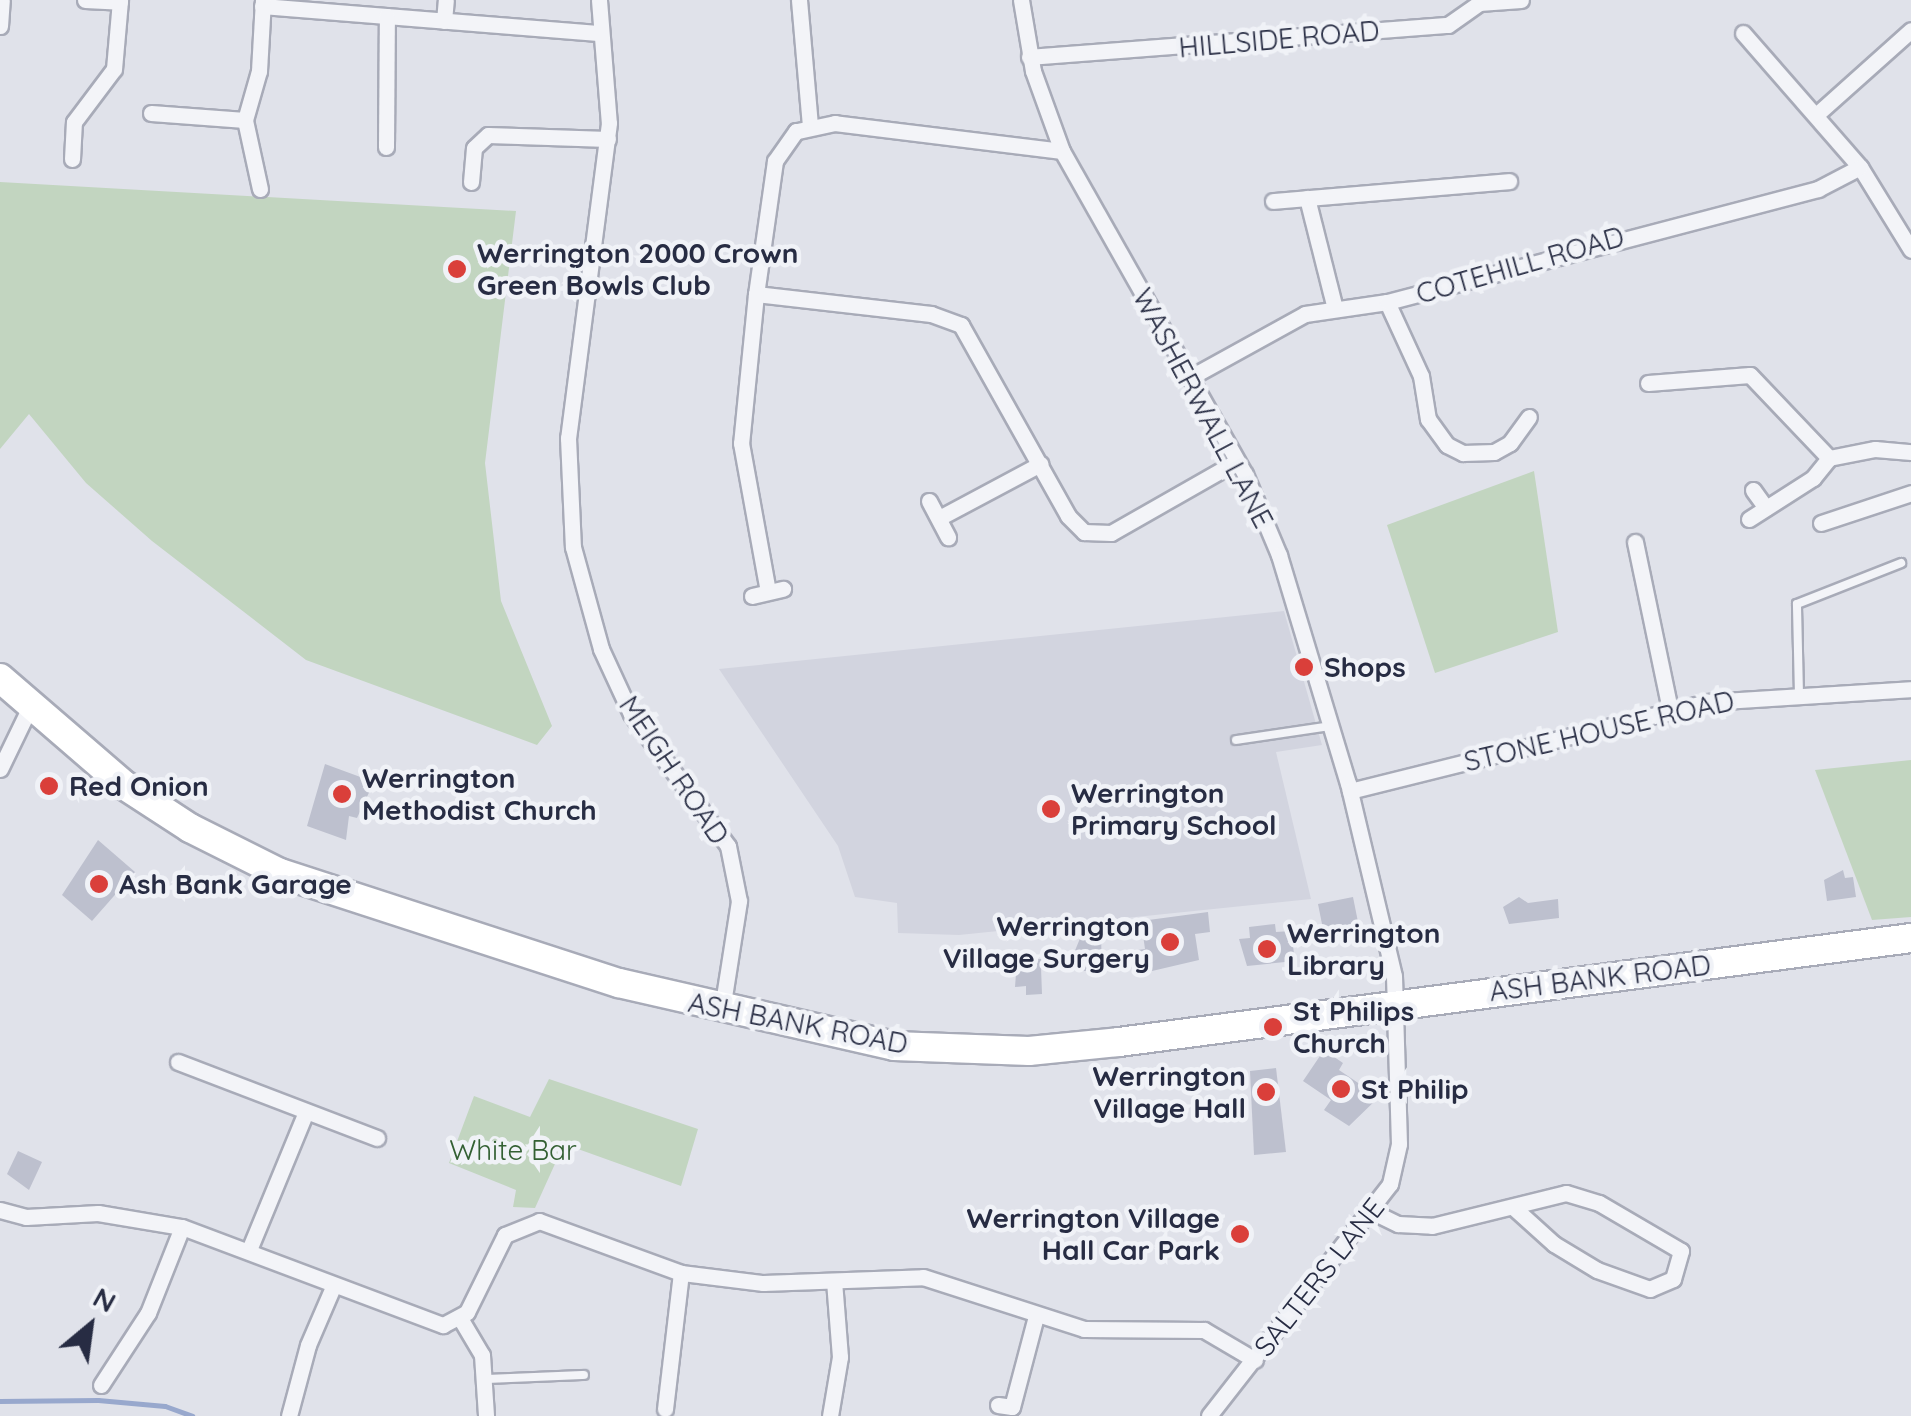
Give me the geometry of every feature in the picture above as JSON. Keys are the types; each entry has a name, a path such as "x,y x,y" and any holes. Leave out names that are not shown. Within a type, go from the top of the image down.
{"highway":[{"name":"ASH BANK ROAD","path":"0,678 124,784 190,828 280,872 518,954 722,1009 894,1046 1029,1050 1911,938"}],"street":[{"path":"0,26 2,0"},
{"path":"72,159 74,122 114,69 120,1 85,0"},
{"path":"444,20 446,0"},
{"name":"MEIGH ROAD","path":"599,0 598,33 608,140 568,438 574,547 590,616 631,714 728,846 739,901 722,1009"},
{"path":"799,0 810,125"},
{"name":"WASHERWALL LANE","path":"1021,0 1029,57 1062,151 1237,461 1280,555 1350,791 1394,976 1394,1005"},
{"name":"HILLSIDE ROAD","path":"1029,57 1448,25 1479,3 1521,0"},
{"path":"260,189 245,120 259,71 263,3 598,33"},
{"path":"386,147 387,16"},
{"path":"1816,115 1911,30"},
{"path":"1743,33 1860,167 1911,250"},
{"path":"151,114 245,120"},
{"path":"768,592 741,444 775,161 787,138 810,125 1062,151"},
{"path":"470,182 474,148 488,135 608,140"},
{"name":"COTEHILL ROAD","path":"1190,378 1278,324 1335,309 1387,302 1818,189 1860,167"},
{"path":"1272,201 1509,181"},
{"path":"1307,198 1335,309"},
{"path":"756,294 952,320 975,341 1072,523 1102,535 1237,461"},
{"path":"1387,302 1440,439 1464,453 1485,454 1510,443 1527,429"},
{"path":"1658,387 1730,372 1750,375 1829,458"},
{"path":"1749,520 1812,478 1829,458 1875,449 1911,452"},
{"path":"938,518 1040,464"},
{"path":"1753,490 1766,508"},
{"path":"1821,523 1911,492"},
{"path":"929,502 948,537"},
{"path":"1635,542 1670,710"},
{"name":"STONE HOUSE ROAD","path":"1350,791 1670,710 1799,695 1911,689"},
{"path":"0,769 31,705"},
{"name":"SALTERS LANE","path":"1209,1416 1372,1212 1398,1158 1394,1005"},
{"path":"178,1062 377,1138"},
{"path":"248,1250 306,1112"},
{"path":"1372,1212 1420,1227 1566,1192 1599,1203 1680,1251 1673,1278 1650,1289 1598,1270 1554,1244 1513,1207"},
{"path":"2,1217 98,1214 182,1227 426,1322 444,1325 460,1318 505,1234 523,1222 546,1223 681,1273 763,1283 923,1278 1036,1316 1110,1331 1204,1330 1255,1360"},
{"path":"101,1385 120,1375 182,1227"},
{"path":"645,1395 664,1401 681,1273"},
{"path":"830,1416 840,1357 834,1281"},
{"path":"289,1416 283,1395 333,1287"},
{"path":"998,1405 1012,1407 1036,1316"},
{"path":"460,1318 482,1355 485,1379 481,1414"}],"lane":[{"path":"1799,695 1797,604 1901,563"},
{"path":"1236,740 1331,726"},
{"path":"485,1379 584,1375"}],"shaded area":[{"name":"Werrington Primary School","path":"1284,611 1322,745 1276,752 1311,899 959,935 898,933 897,903 855,897 838,846 719,669"}],"green space":[{"path":"0,182 516,211 485,463 501,601 552,726 537,745 306,660 152,541 86,483 29,414 0,449"},
{"path":"1534,471 1558,632 1435,673 1387,525"},
{"path":"1911,760 1911,917 1872,920 1815,770"},
{"name":"White Bar","path":"549,1079 698,1129 681,1186 564,1144 535,1208 513,1207 516,1190 449,1163 474,1096 530,1117"}],"building":[{"name":"Werrington Methodist Church","path":"325,764 374,782 357,818 349,816 346,840 307,826"},
{"name":"Ash Bank Garage","path":"98,840 135,872 92,921 62,895"},
{"path":"1843,870 1845,878 1853,877 1856,897 1827,901 1824,880"},
{"path":"1353,897 1361,937 1326,944 1318,904"},
{"path":"1519,897 1528,903 1558,899 1559,918 1509,924 1503,907"},
{"name":"Werrington Village Surgery","path":"1208,912 1210,932 1195,934 1199,960 1135,975 1131,951 1145,949 1141,921"},
{"name":"Werrington Library","path":"1275,924 1276,932 1291,931 1295,961 1247,966 1239,939 1250,938 1249,927"},
{"path":"1081,936 1101,936 1102,971 1065,971 1064,953 1074,953"},
{"path":"1042,952 1049,952 1049,967 1041,967 1042,994 1026,995 1026,986 1015,987 1017,960 1042,959"},
{"name":"St Philip","path":"1324,1050 1343,1063 1339,1070 1379,1097 1349,1126 1324,1110 1331,1100 1303,1081"},
{"name":"Werrington Village Hall","path":"1276,1068 1286,1152 1254,1155 1250,1071"},
{"path":"18,1151 42,1162 29,1190 7,1174"}],"waterway":[{"path":"0,1401 98,1400 165,1406 192,1416"}],"place":[{"name":"Werrington 2000 Crown Green Bowls Club","path":"457,269"},
{"name":"Shops","path":"1304,667"},
{"name":"Red Onion","path":"49,786"},
{"name":"Werrington Methodist Church","path":"342,794"},
{"name":"Werrington Primary School","path":"1051,809"},
{"name":"Ash Bank Garage","path":"99,884"},
{"name":"Werrington Village Surgery","path":"1170,942"},
{"name":"Werrington Library","path":"1267,949"},
{"name":"St Philips Church","path":"1273,1027"},
{"name":"St Philip","path":"1341,1089"},
{"name":"Werrington Village Hall","path":"1266,1092"},
{"name":"Werrington Village Hall Car Park","path":"1240,1234"}]}
